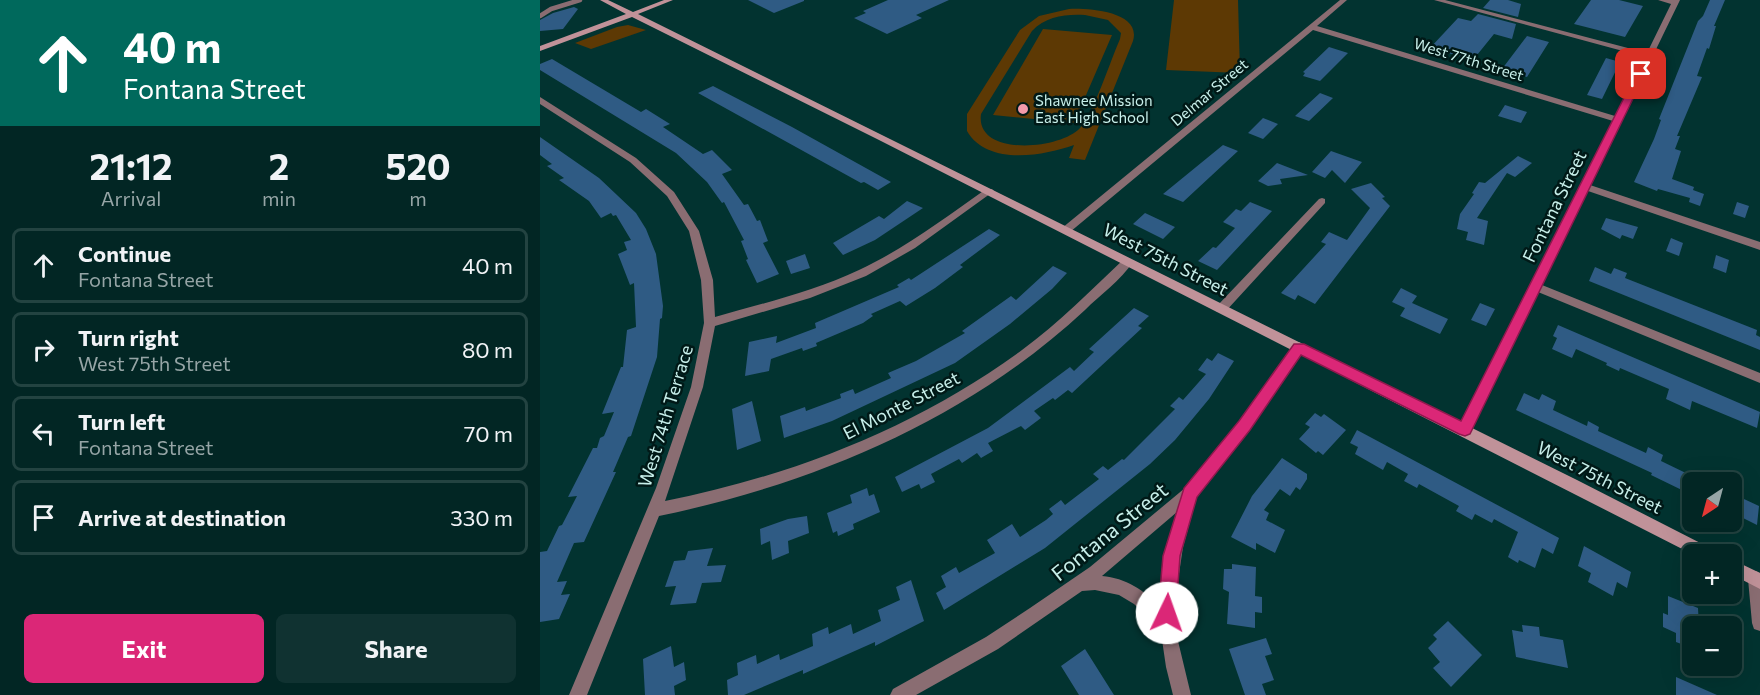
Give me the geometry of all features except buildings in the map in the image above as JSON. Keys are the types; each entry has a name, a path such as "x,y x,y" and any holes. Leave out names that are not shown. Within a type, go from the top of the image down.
{"main road":[{"name":"West 75th Street","path":"603,0 755,72 1221,309 1465,429 1688,544"},
{"path":"540,49 670,0"},
{"path":"1742,572 1758,580"}],"street":[{"name":"Delmar Street","path":"1066,230 1344,0"},
{"path":"1437,0 1649,56"},
{"path":"1661,0 1676,2"},
{"name":"Fontana Street","path":"1465,429 1676,2"},
{"name":"West 77th Street","path":"1312,27 1618,120"},
{"name":"West 74th Terrace","path":"540,100 633,160 671,194 694,231 702,253 707,280 710,322 697,387 654,510 578,695"},
{"path":"1586,186 1760,246"},
{"path":"710,322 783,303 860,274 924,238 989,191"},
{"path":"1221,309 1322,201"},
{"name":"El Monte Street","path":"654,510 691,504 777,478 854,450 909,424 962,396 1013,363 1059,327 1128,262"},
{"path":"1537,286 1760,378"},
{"name":"Fontana Street","path":"899,695 992,643 1080,583 1190,493 1245,426 1299,347"},
{"path":"1182,695 1171,657 1167,627 1167,598 1172,556 1190,493"},
{"path":"1758,580 1760,623"},
{"path":"1080,583 1103,581 1126,589 1148,603 1167,627"}],"lane":[{"path":"540,16 551,9 580,0"}],"shaded area":[{"path":"1174,0 1238,0 1240,73 1166,70"},
{"path":"1069,9 1088,9 1121,17 1134,31 1133,41 1085,160 1069,158 1074,145 1032,155 1001,154 988,150 976,142 967,131 967,114 1020,30 1039,16","holes":["1085,15 1108,20 1121,33 1120,39 1096,99 1080,128 1070,135 1038,145 1004,143 991,137 983,128 981,114 1032,31 1050,19 1064,16"]},
{"path":"628,25 646,30 591,49 575,43 617,27"},
{"path":"1043,29 1112,35 1074,123 993,115"}],"place":[{"name":"Shawnee Mission East High School","path":"1023,109"}],"route":[{"path":"1167,613 1172,556 1190,493 1245,426 1299,347 1465,429 1641,74"}]}
